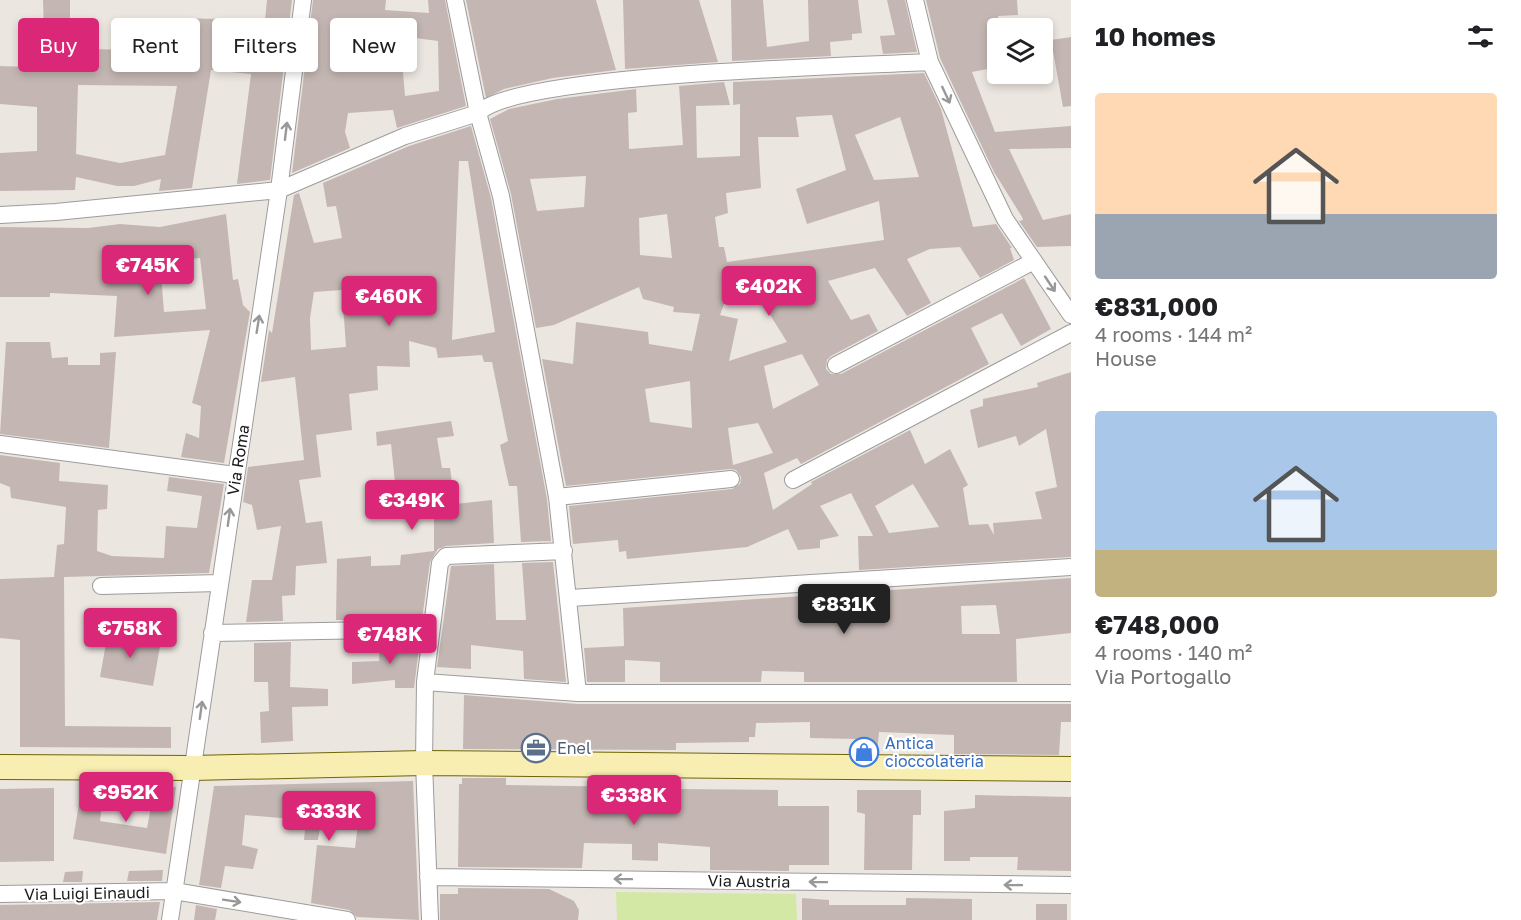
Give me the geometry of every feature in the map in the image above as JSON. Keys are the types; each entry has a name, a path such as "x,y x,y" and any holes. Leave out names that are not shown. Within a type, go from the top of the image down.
{"street":[{"name":"Via Roma","path":"170,920 279,190 303,0"},
{"path":"455,0 478,113 501,196 557,497 570,598 578,693"},
{"path":"915,0 930,62 1005,219 1071,315"},
{"path":"0,215 56,212 279,190 405,136 478,113 486,105 530,93 661,76 930,62"},
{"path":"836,365 1034,261"},
{"path":"793,480 1071,333"},
{"path":"0,444 235,475"},
{"path":"557,497 731,479"},
{"path":"430,920 424,763 425,682 440,563 446,556 564,551"},
{"path":"570,598 1071,567"},
{"path":"101,586 219,583"},
{"path":"212,633 430,629"},
{"path":"425,682 578,693 1071,693"},
{"path":"0,767 192,768 424,763 1071,769"},
{"name":"Via Austria","path":"428,877 1071,885"},
{"name":"Via Luigi Einaudi","path":"0,894 174,891 347,920"}],"green space":[{"path":"616,892 796,894 797,920 617,920"}],"building":[{"path":"43,0 70,0 70,18 44,18"},
{"path":"267,0 292,0 290,18 265,18"},
{"path":"313,0 386,0 385,10 429,13 428,0 445,0 466,106 397,128 393,110 348,113 345,132 350,148 292,173 304,72 318,72 318,18 311,18"},
{"path":"466,0 596,0 616,70 553,78 504,89 486,98"},
{"path":"623,0 699,0 718,62 625,69"},
{"path":"731,0 763,0 767,47 809,41 808,0 858,0 862,33 852,34 852,40 830,42 831,56 732,61"},
{"path":"887,0 905,0 917,52 883,54 880,36 895,35"},
{"path":"926,0 1017,0 1018,15 987,18 987,69 972,72 995,132 1071,126 1071,148 1009,149 1043,220 1071,214 1071,246 1037,247 1019,221 1023,220 1022,217 994,172 940,58"},
{"path":"200,19 212,19 212,70 192,188 159,191 161,179 134,186 117,186 76,177 75,190 0,191 0,153 37,151 37,107 0,104 0,66 18,67 18,72 99,72 99,49 111,50 111,72 200,72","holes":["78,85 177,86 165,155 120,163 76,154"]},
{"path":"1071,37 1071,106 1063,107 1053,40"},
{"path":"231,72 283,72 270,180 237,184 251,74"},
{"path":"924,73 941,109 973,227 996,224 1012,248 1010,248 1014,260 980,278 960,247 930,249 907,259 931,303 907,316 875,268 828,281 851,320 869,314 878,331 831,356 827,360 826,369 831,374 841,374 1024,278 1051,329 1021,346 1002,313 971,328 989,364 801,464 797,458 764,473 773,510 812,484 811,482 910,430 925,464 950,449 968,485 963,488 969,525 988,524 994,535 993,523 1042,519 1035,492 1057,487 1046,429 1019,446 1016,436 978,448 970,410 983,406 983,399 1038,387 1037,383 1071,372 1071,557 859,570 858,536 873,536 851,493 820,506 839,536 820,540 820,548 798,550 788,529 747,547 627,559 626,551 619,552 618,540 573,544 569,506 732,489 740,484 741,477 736,470 730,469 566,486 542,359 573,364 576,322 648,332 649,344 692,351 700,314 673,312 674,307 643,299 639,287 554,325 536,328 511,194 490,119 509,109 557,99 636,89 637,112 628,113 629,149 683,145 679,86 724,82 730,105 696,106 697,158 740,156 740,104 733,105 733,82","holes":["832,115 846,170 796,189 807,224 879,201 884,240 727,262 724,247 719,247 715,217 728,213 726,193 761,188 758,137 799,137 796,117","900,117 919,177 874,180 855,135","586,176 584,207 537,211 530,179","667,214 672,258 640,255 639,218","747,278 787,342 729,361 738,319 720,315 731,285 746,282","802,354 819,385 773,409 764,366","690,381 692,428 650,422 645,389","758,423 773,453 733,465 728,428","913,484 939,527 889,533 875,506"]},
{"path":"471,126 491,198 547,499 551,541 521,542 517,486 509,486 500,445 508,441 492,362 484,362 482,355 438,358 436,348 409,341 410,367 377,366 378,390 349,394 352,430 316,435 321,477 299,480 306,523 322,521 327,563 296,566 295,595 282,596 283,621 246,622 252,580 272,580 281,526 257,530 252,505 243,502 248,467 304,460 295,377 261,382 269,330 272,333 294,195 299,193 314,243 342,238 336,206 327,207 323,183 409,146","holes":["459,161 468,161 495,332 452,340","342,290 346,347 311,350 310,318 314,292"]},
{"path":"226,214 233,280 238,279 243,305 250,312 224,463 181,457 186,433 199,438 201,406 192,403 210,330 114,337 117,296 50,293 50,297 0,297 0,227 88,228 120,224 160,227","holes":["200,258 206,309 164,312 160,262"]},
{"path":"6,342 50,342 52,358 68,357 68,365 100,365 100,353 116,352 109,448 0,434"},
{"path":"451,421 454,436 437,438 442,468 450,468 455,504 492,500 494,543 446,546 438,549 430,562 422,619 336,620 337,559 371,556 371,566 400,565 401,555 434,551 434,507 408,511 405,491 396,492 391,444 377,446 376,432"},
{"path":"0,455 60,463 59,481 108,485 107,509 98,510 97,551 112,556 164,558 166,526 197,528 202,496 167,491 169,477 224,484 209,573 64,577 65,726 171,727 171,748 20,747 20,640 0,638 0,579 54,577 57,545 64,544 66,507 11,498 10,487 0,483"},
{"path":"553,562 566,682 524,679 523,651 471,645 471,669 437,667 451,566 494,564 496,620 526,620 522,563"},
{"path":"1071,578 1071,633 1016,639 1017,682 804,682 804,672 762,671 761,682 660,682 660,662 625,660 625,682 587,682 584,648 624,646 623,608","holes":["996,605 1000,634 962,634 961,606"]},
{"path":"108,632 161,641 153,686 100,677"},
{"path":"380,640 420,640 414,688 395,688 395,680 352,684 352,662 379,661"},
{"path":"291,642 290,687 328,689 328,706 292,707 293,741 261,743 260,712 269,711 268,682 254,682 254,643"},
{"path":"464,695 578,704 1071,704 1071,722 1061,722 1059,755 954,754 954,735 879,732 877,753 858,753 858,739 810,738 810,722 756,723 755,737 749,737 749,742 676,743 676,750 463,749"},
{"path":"462,778 506,778 506,785 632,787 632,802 677,803 677,789 778,790 778,806 829,806 829,865 789,865 789,871 710,870 710,847 658,843 658,861 632,860 632,844 584,843 582,868 458,867 459,784 462,784"},
{"path":"413,781 419,920 357,917 349,910 311,903 317,845 355,848 360,808 323,808 318,840 304,840 306,820 245,815 242,845 258,849 253,869 225,866 221,888 199,885 214,786"},
{"path":"155,786 176,787 166,854 73,839 82,787 100,788 97,802 102,804 100,821 147,828"},
{"path":"54,788 54,861 0,862 0,789"},
{"path":"857,790 921,790 921,815 913,815 912,870 864,870 865,814 857,812"},
{"path":"975,795 1071,797 1071,871 1017,870 1018,857 970,857 970,861 944,861 944,811 975,808"},
{"path":"163,870 162,881 127,881 129,871"},
{"path":"83,871 82,882 63,882 65,872"},
{"path":"458,888 549,889 574,901 579,910 578,920 440,920 440,894 458,894"},
{"path":"802,898 829,900 829,905 906,905 906,898 972,899 972,920 802,920"},
{"path":"160,902 157,920 0,920 0,905"},
{"path":"1036,904 1067,904 1067,920 1036,920"},
{"path":"196,905 217,909 215,920 194,920"}],"place":[{"name":"Enel","path":"536,748"},
{"name":"Antica cioccolateria","path":"864,752"}]}
